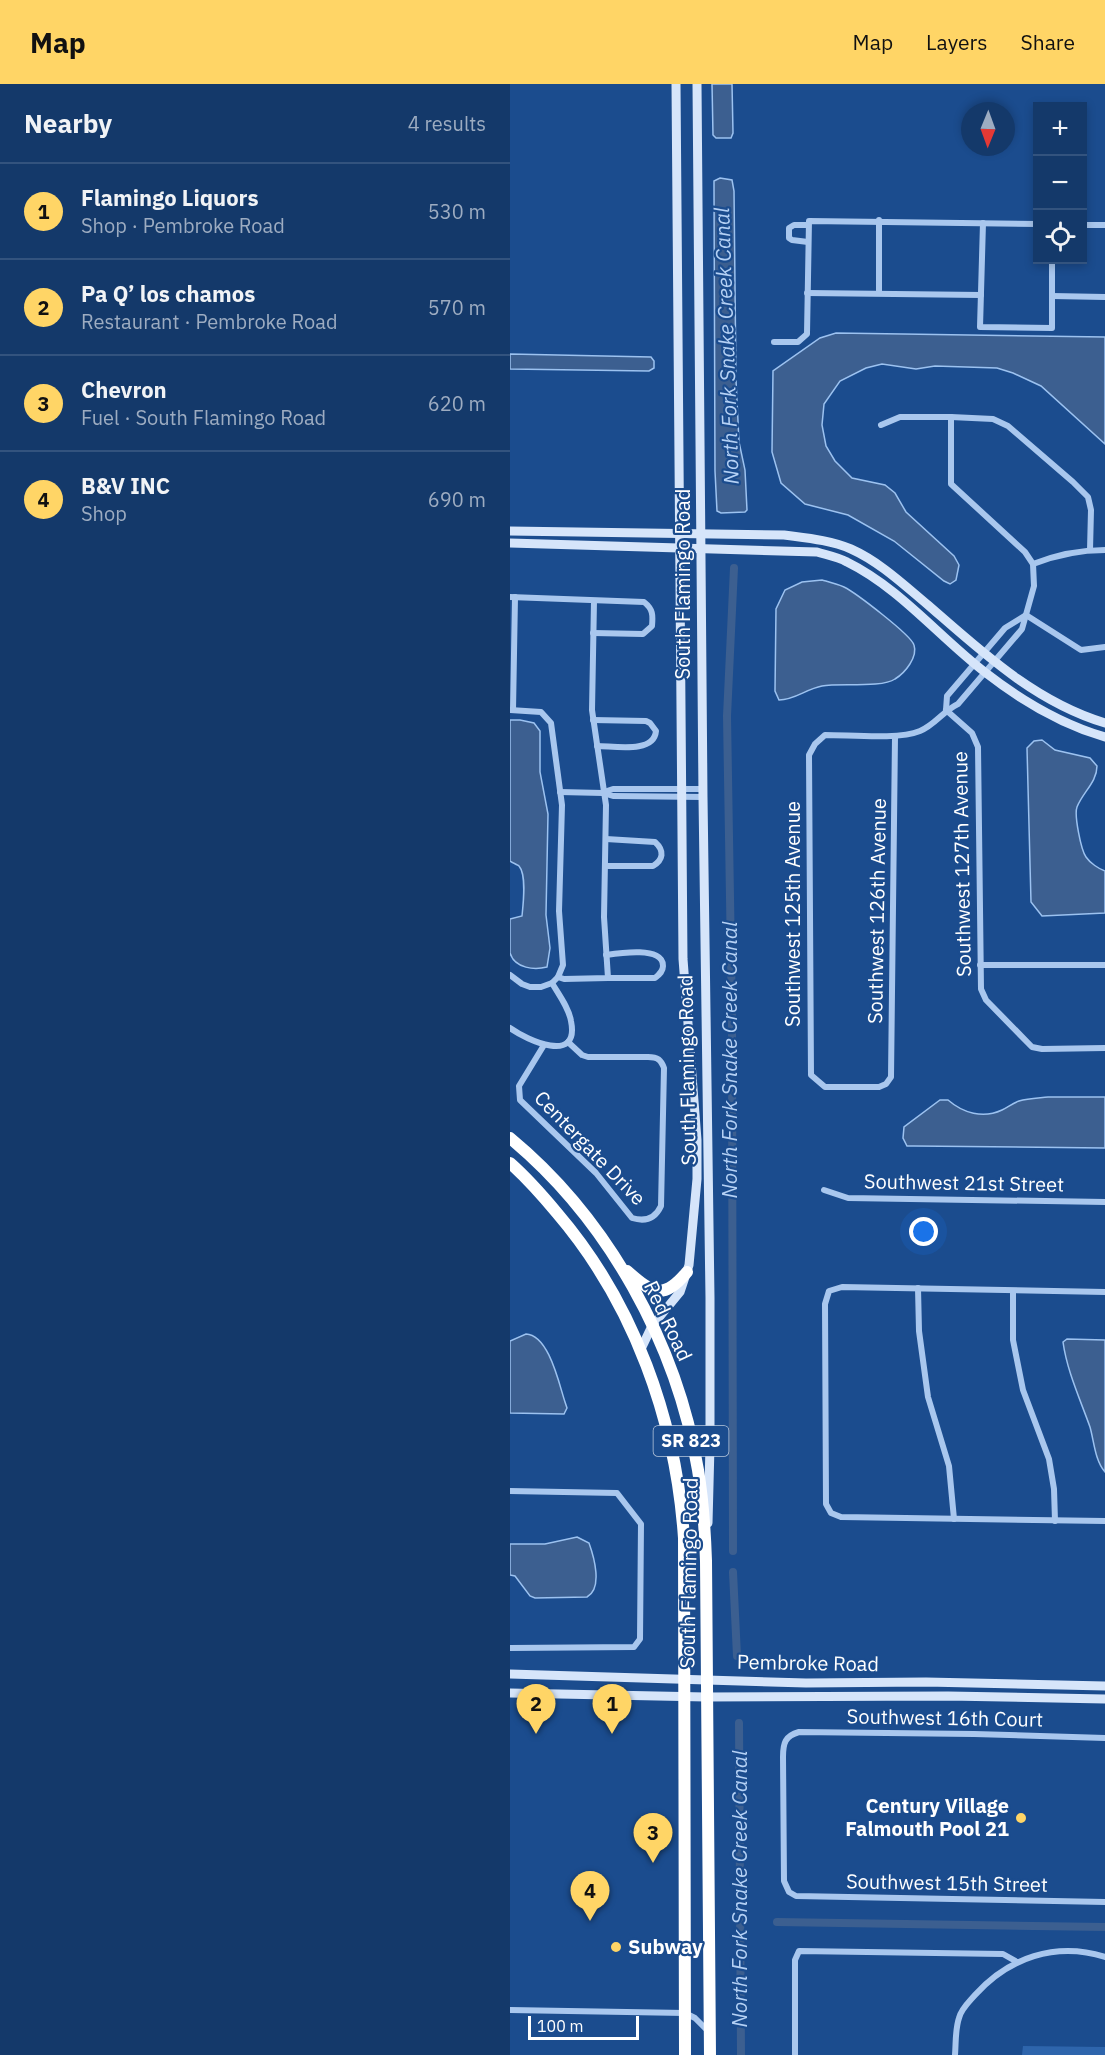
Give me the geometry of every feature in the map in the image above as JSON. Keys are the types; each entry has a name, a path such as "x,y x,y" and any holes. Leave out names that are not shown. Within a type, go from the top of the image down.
{"highway":[{"name":"Red Road","path":"510,1138 531,1155 582,1212 619,1266 652,1326 678,1391 696,1458 703,1502 706,1561"},
{"name":"Red Road","path":"510,1163 562,1218 598,1266 641,1349 658,1395 676,1470 684,1538 684,1608"},
{"path":"619,1266 646,1288 656,1292 668,1290 677,1284 687,1272"},
{"name":"South Flamingo Road","path":"706,1561 710,2055"},
{"name":"South Flamingo Road","path":"684,1608 685,2055"}],"main road":[{"name":"South Flamingo Road","path":"641,1349 652,1326 680,1292 687,1272 695,1218 697,1140 683,959 680,793 676,84"},
{"name":"South Flamingo Road","path":"697,84 711,1446 706,1561"},
{"path":"510,531 784,535 819,539 851,549 885,569 984,654 1046,699 1086,718 1105,723"},
{"path":"510,543 817,552 845,561 877,579 975,664 1039,711 1081,730 1105,737"},
{"name":"Pembroke Road","path":"510,1674 806,1683 996,1683 1105,1686"},
{"path":"995,1697 996,1683"},
{"name":"Pembroke Road","path":"510,1693 1105,1700"}],"street":[{"path":"879,220 879,293"},
{"path":"808,242 792,240 788,235 791,226 879,220 1033,224"},
{"path":"774,342 798,342 807,334 809,223"},
{"path":"983,223 980,327 1052,328 1052,264"},
{"path":"1087,225 1105,225"},
{"path":"807,293 981,295"},
{"path":"1052,296 1105,297"},
{"path":"881,425 900,417 951,417 993,419 1008,426 1073,482 1088,498 1090,550"},
{"path":"895,737 920,731 932,724 946,710 958,704 1022,629 1034,586 1033,564 1025,552 951,484 951,417"},
{"path":"1033,564 1054,556 1105,550"},
{"path":"510,975 530,987 552,983 558,977 563,965 559,911 560,792 551,723 542,712 512,710 513,597 644,602 650,607 653,615 652,626 643,634 593,633"},
{"path":"594,601 593,720 606,805 608,978"},
{"path":"946,710 947,696 1005,628 1026,615"},
{"path":"1026,615 1081,650 1105,646"},
{"name":"Southwest 127th Avenue","path":"946,710 972,733 978,747 980,965 981,989 986,1000 1032,1047 1042,1049 1105,1048"},
{"path":"593,720 646,721 654,726 656,731 650,744 643,746 597,747"},
{"name":"Southwest 125th Avenue","path":"819,1084 811,1075 808,755 825,735 895,737"},
{"name":"Southwest 126th Avenue","path":"819,1084 825,1087 879,1087 886,1084 891,1077 895,737"},
{"path":"560,792 603,793 613,796 634,793 703,793"},
{"path":"605,866 653,866 662,857 659,846 655,842 606,839"},
{"path":"558,977 564,979 655,978 660,974 663,963 662,957 650,952 606,955"},
{"path":"980,965 1105,965"},
{"path":"510,1028 527,1039 544,1045 556,1046 567,1042 571,1036 571,1020 552,983"},
{"name":"Centergate Drive","path":"544,1045 519,1086 520,1100 596,1173 632,1218 641,1221 650,1219 661,1206 664,1079 661,1060 648,1057 588,1058 567,1042"},
{"name":"Southwest 21st Street","path":"824,1190 848,1198 1105,1202"},
{"path":"1105,1292 842,1287 829,1291 825,1304 826,1504 831,1513 841,1517 1105,1521"},
{"path":"918,1287 919,1331 928,1397 949,1466 954,1519"},
{"path":"1013,1291 1013,1341 1023,1390 1049,1459 1054,1489 1055,1521"},
{"path":"510,1491 617,1493 641,1524 640,1639 634,1647 510,1648"},
{"name":"Southwest 16th Court","path":"789,1892 784,1881 783,1744 787,1738 799,1732 1105,1738"},
{"name":"Southwest 15th Street","path":"789,1892 801,1897 1105,1902"},
{"path":"795,2055 795,1960 797,1953 804,1951 998,1954 1007,1955 1017,1962"},
{"path":"955,2055 959,2016 964,2007 986,1983 1017,1962 1048,1952 1080,1952 1105,1957"},
{"path":"510,2010 685,2013 695,2018 710,2034"}],"shaded area":[{"path":"1023,2046 1105,2047 1105,2055 1022,2055"}],"water":[{"path":"712,84 732,84 733,133 731,138 716,138 713,135"},
{"path":"720,178 732,180 734,191 736,380 739,442 745,470 747,510 721,513 717,511 715,471 714,186 714,181"},
{"path":"836,333 1105,337 1105,444 1041,386 997,368 935,366 916,369 882,364 866,368 840,381 824,404 822,425 826,446 835,461 852,478 885,485 895,493 906,512 954,556 959,565 956,580 950,584 894,541 848,515 805,504 781,483 772,452 773,371 820,338"},
{"path":"510,354 651,357 654,361 654,368 649,371 510,369"},
{"path":"822,580 841,586 871,605 911,640 915,650 914,655 903,673 889,682 822,686 779,700 775,691 776,609 785,590 802,582"},
{"path":"510,720 534,723 540,731 540,772 548,814 546,915 550,948 547,967 542,968 521,965 510,953 510,919 522,916 524,890 521,870 519,866 510,861"},
{"path":"1042,740 1055,750 1090,758 1097,766 1095,777 1077,807 1076,817 1086,857 1095,866 1105,871 1105,913 1042,916 1031,902 1027,748 1034,741"},
{"path":"1048,1097 1105,1097 1105,1148 907,1146 903,1138 904,1127 940,1100 948,1100 967,1111 988,1114 1022,1100"},
{"path":"526,1334 534,1336 547,1351 567,1408 564,1414 510,1413 510,1341"},
{"path":"1067,1339 1105,1340 1105,1472 1097,1457 1090,1427 1068,1364 1063,1342"},
{"path":"577,1537 589,1543 595,1564 595,1587 587,1597 535,1598 530,1596 515,1576 510,1575 510,1544 545,1544"}],"waterway":[{"name":"North Fork Snake Creek Canal","path":"733,1551 732,1018 727,716 734,568"},
{"name":"North Fork Snake Creek Canal","path":"733,1572 737,1656"},
{"name":"North Fork Snake Creek Canal","path":"739,1723 741,2055"},
{"path":"777,1922 1105,1927"}],"place":[{"name":"Pa Q’ los chamos","path":"536,1734"},
{"name":"Flamingo Liquors","path":"612,1734"},
{"name":"Century Village Falmouth Pool 21","path":"1021,1818"},
{"name":"Chevron","path":"653,1863"},
{"name":"B&V INC","path":"590,1921"},
{"name":"Subway","path":"616,1947"}]}
